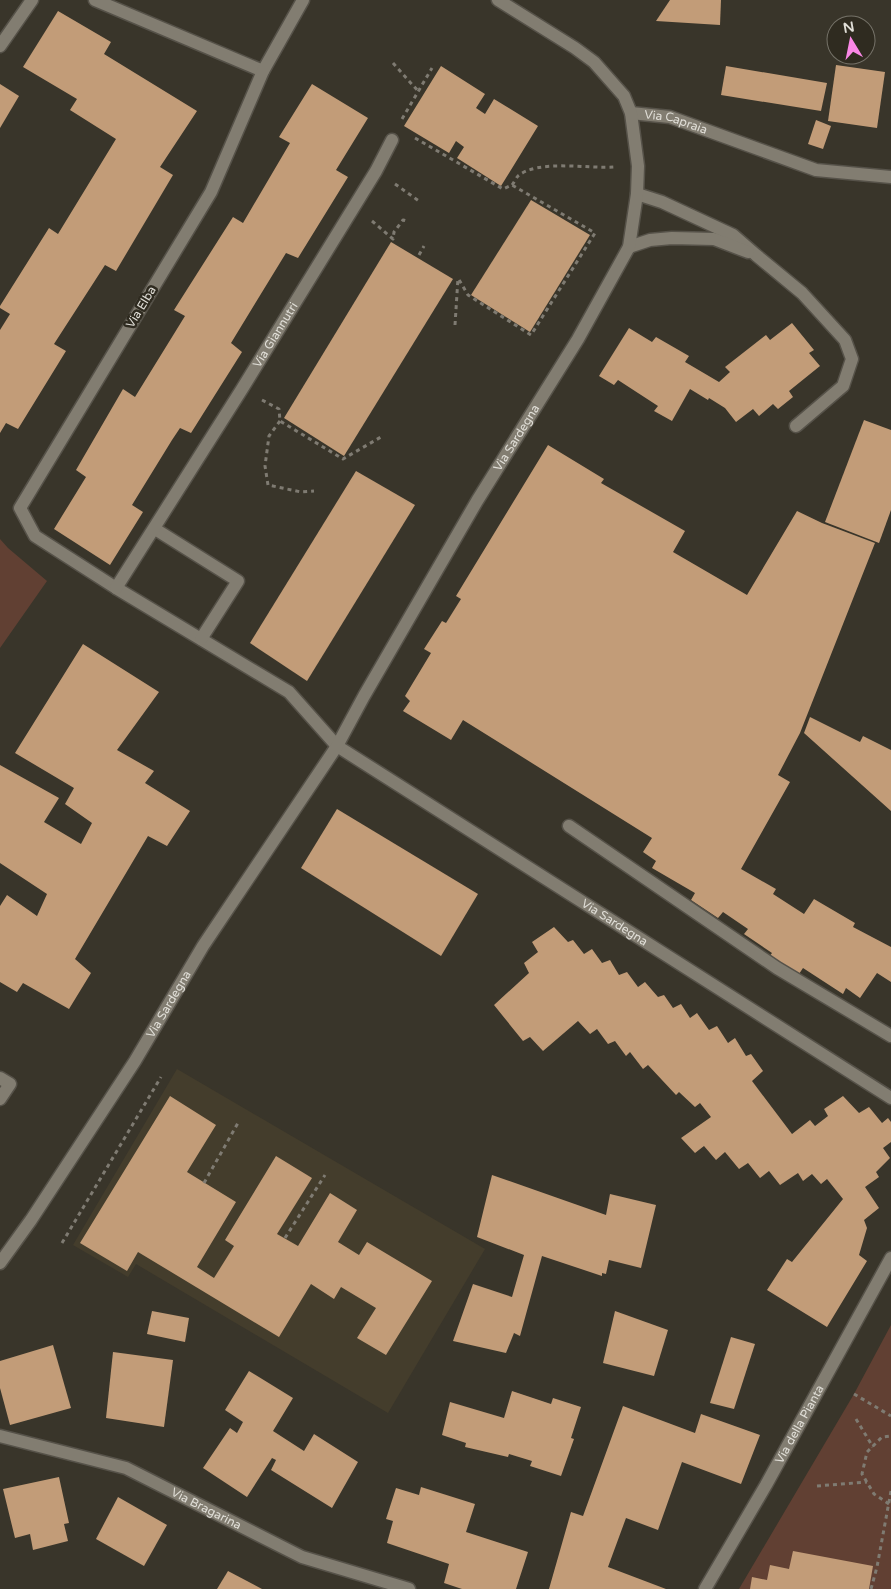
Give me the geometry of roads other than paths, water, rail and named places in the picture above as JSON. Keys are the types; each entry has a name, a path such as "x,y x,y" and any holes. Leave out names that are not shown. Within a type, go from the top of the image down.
{"street":[{"path":"0,46 32,0"},
{"path":"95,0 263,72"},
{"name":"Via Elba","path":"116,588 35,536 20,508 210,192 263,72 303,0"},
{"name":"Via Capraia","path":"498,0 594,62 624,96 631,113 670,117 816,170 891,177"},
{"name":"Via Sardegna","path":"0,1263 104,1110 203,946 337,746 477,501 578,339 629,247 637,194 638,166 631,113"},
{"name":"Via Giannutri","path":"116,588 155,529 376,171 394,134"},
{"path":"637,194 662,202 733,235 802,293 845,340 852,359 843,386 796,426"},
{"path":"629,247 650,240 672,238 714,239 756,255"},
{"path":"155,529 238,581 201,639"},
{"path":"116,588 289,692 337,746"},
{"name":"Via Sardegna","path":"337,746 891,1098"},
{"path":"569,826 777,968 891,1036"},
{"path":"0,1078 10,1084 0,1100"},
{"name":"Via della Pianta","path":"705,1589 766,1485 890,1261"},
{"name":"Via Bragarina","path":"0,1436 126,1468 302,1557 409,1589"}]}
